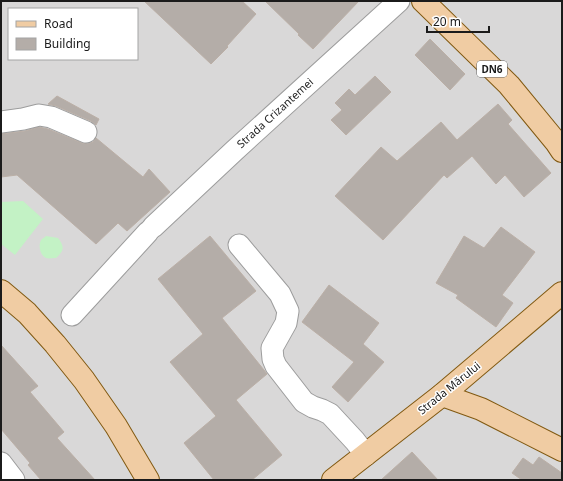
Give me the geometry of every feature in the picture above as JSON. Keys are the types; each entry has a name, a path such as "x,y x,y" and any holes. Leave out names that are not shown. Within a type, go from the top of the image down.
{"main road":[{"name":"DN6","path":"423,1 509,84 560,142"},
{"path":"1,291 27,313 51,339 84,380 116,426 148,480"},
{"name":"Strada Mărului","path":"333,480 442,396 562,293"},
{"path":"442,396 481,409 562,450"}],"street":[{"name":"Strada Crizantemei","path":"72,315 149,231 234,151 399,1"},
{"path":"1,122 39,115 51,117 86,132"},
{"path":"239,245 280,294 288,311 286,323 272,348 273,359 276,366 304,402 330,414 366,455"},
{"path":"1,463 14,480"}],"shaded area":[{"path":"1,1 562,1 562,480 1,480"}],"green space":[{"path":"23,201 43,219 15,255 1,244 1,202"},
{"path":"46,236 58,238 63,246 61,253 56,258 46,258 41,253 40,242"}],"building":[{"path":"144,1 242,1 256,14 227,46 228,47 211,64"},
{"path":"265,1 359,1 313,49"},
{"path":"430,39 465,74 450,90 415,55"},
{"path":"375,76 391,92 346,135 331,120 342,110 335,103 349,89 355,95"},
{"path":"57,96 99,119 96,125 91,121 48,104"},
{"path":"498,104 512,120 508,124 551,173 524,197 505,175 496,184 472,156 447,178 444,175 383,240 335,196 381,147 397,161 441,122 457,140"},
{"path":"39,127 48,129 82,143 88,144 93,142 96,138 143,177 149,169 170,192 127,231 118,223 96,244 17,175 1,177 1,134 25,131"},
{"path":"501,227 535,252 502,295 513,303 496,327 456,298 458,295 436,283 464,236 484,248"},
{"path":"210,236 256,291 222,318 267,374 236,400 282,455 252,480 214,480 184,443 216,416 170,362 203,334 158,279"},
{"path":"329,285 379,323 363,344 384,362 348,402 332,387 354,362 302,322"},
{"path":"1,345 38,386 30,392 64,432 57,438 95,480 41,480 28,465 30,463 1,429"},
{"path":"412,452 438,480 381,480"},
{"path":"539,457 562,473 562,480 522,480 512,473 523,458 533,465"}]}
